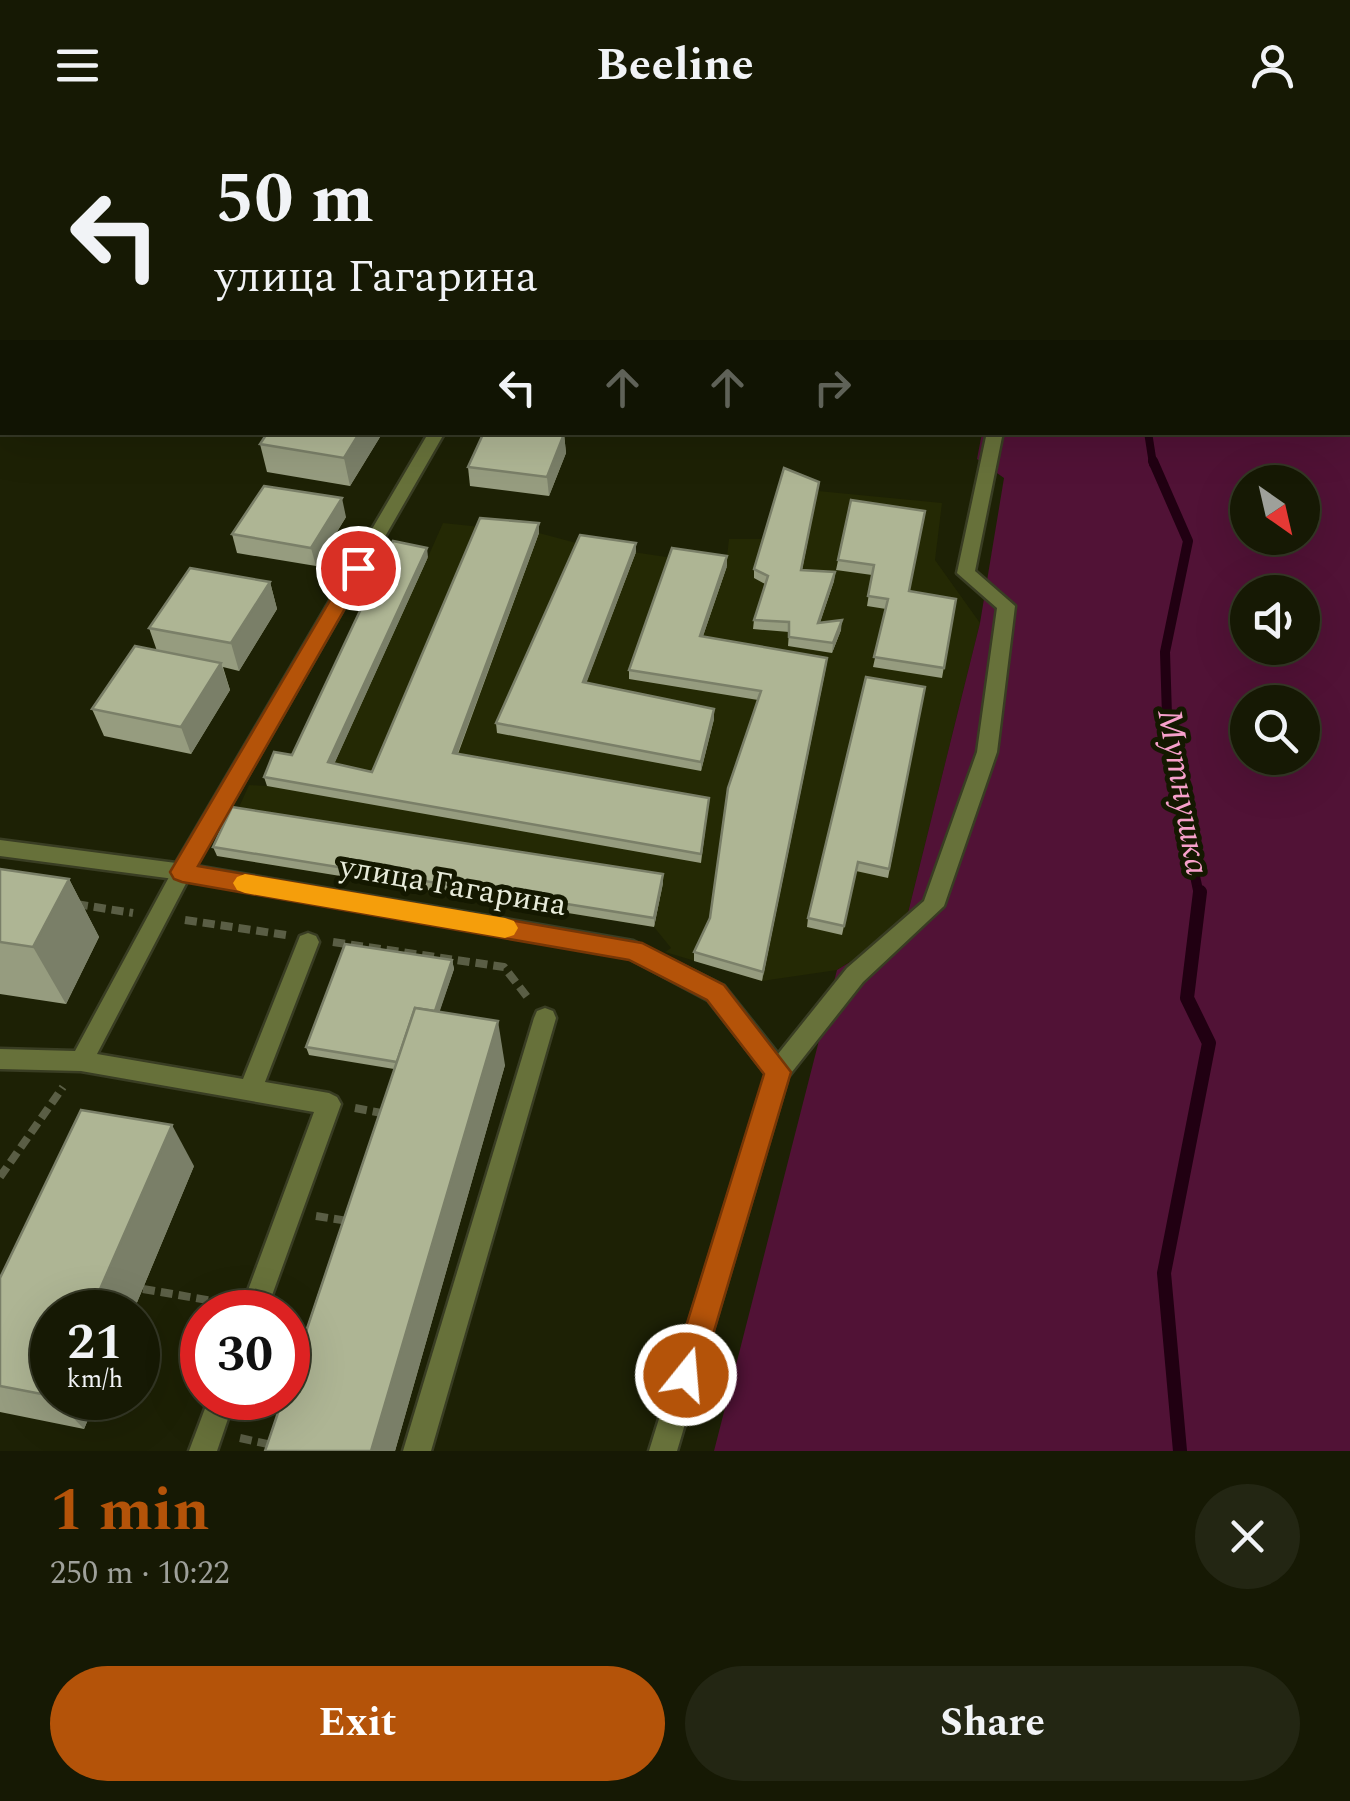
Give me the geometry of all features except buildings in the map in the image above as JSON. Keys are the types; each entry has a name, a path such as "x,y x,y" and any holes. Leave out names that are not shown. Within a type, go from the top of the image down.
{"street":[{"path":"81,1061 182,872 435,435"},
{"path":"663,1451 778,1072 856,976 932,906 987,752 1006,606 966,573 994,435"},
{"name":"улица Гагарина","path":"0,848 182,872 633,950 716,993 778,1072"},
{"path":"251,1089 308,942"},
{"path":"417,1451 544,1018"},
{"path":"0,1059 81,1061 329,1104 262,1290"}],"path":[{"path":"0,1177 81,1061"},
{"path":"329,1104 405,1117"},
{"path":"290,1211 354,1222"},
{"path":"143,1289 180,1296"},
{"path":"310,1348 315,1349"},
{"path":"206,1442 279,1446"}],"shaded area":[{"path":"982,435 1350,435 1350,1451 714,1451 837,970 904,929 980,623 1004,478 977,459"},
{"path":"783,478 818,491 942,503 935,560 980,623 904,929 837,970 762,981 665,952 671,948 654,927 217,856 249,785 267,786 295,764 428,557 443,523 539,533 580,544 726,566 729,539 764,539"}],"waterway":[{"name":"Мутнушка","path":"1148,435 1153,464"},
{"name":"Мутнушка","path":"1153,461 1188,541 1165,652 1168,748 1199,895"},
{"name":"Мутнушка","path":"1180,1451 1164,1273 1209,1043 1187,998 1200,892"}],"slow traffic":[{"path":"245,883 505,928"}],"route":[{"path":"358,568 182,872 633,950 716,993 778,1072 686,1375"}]}
